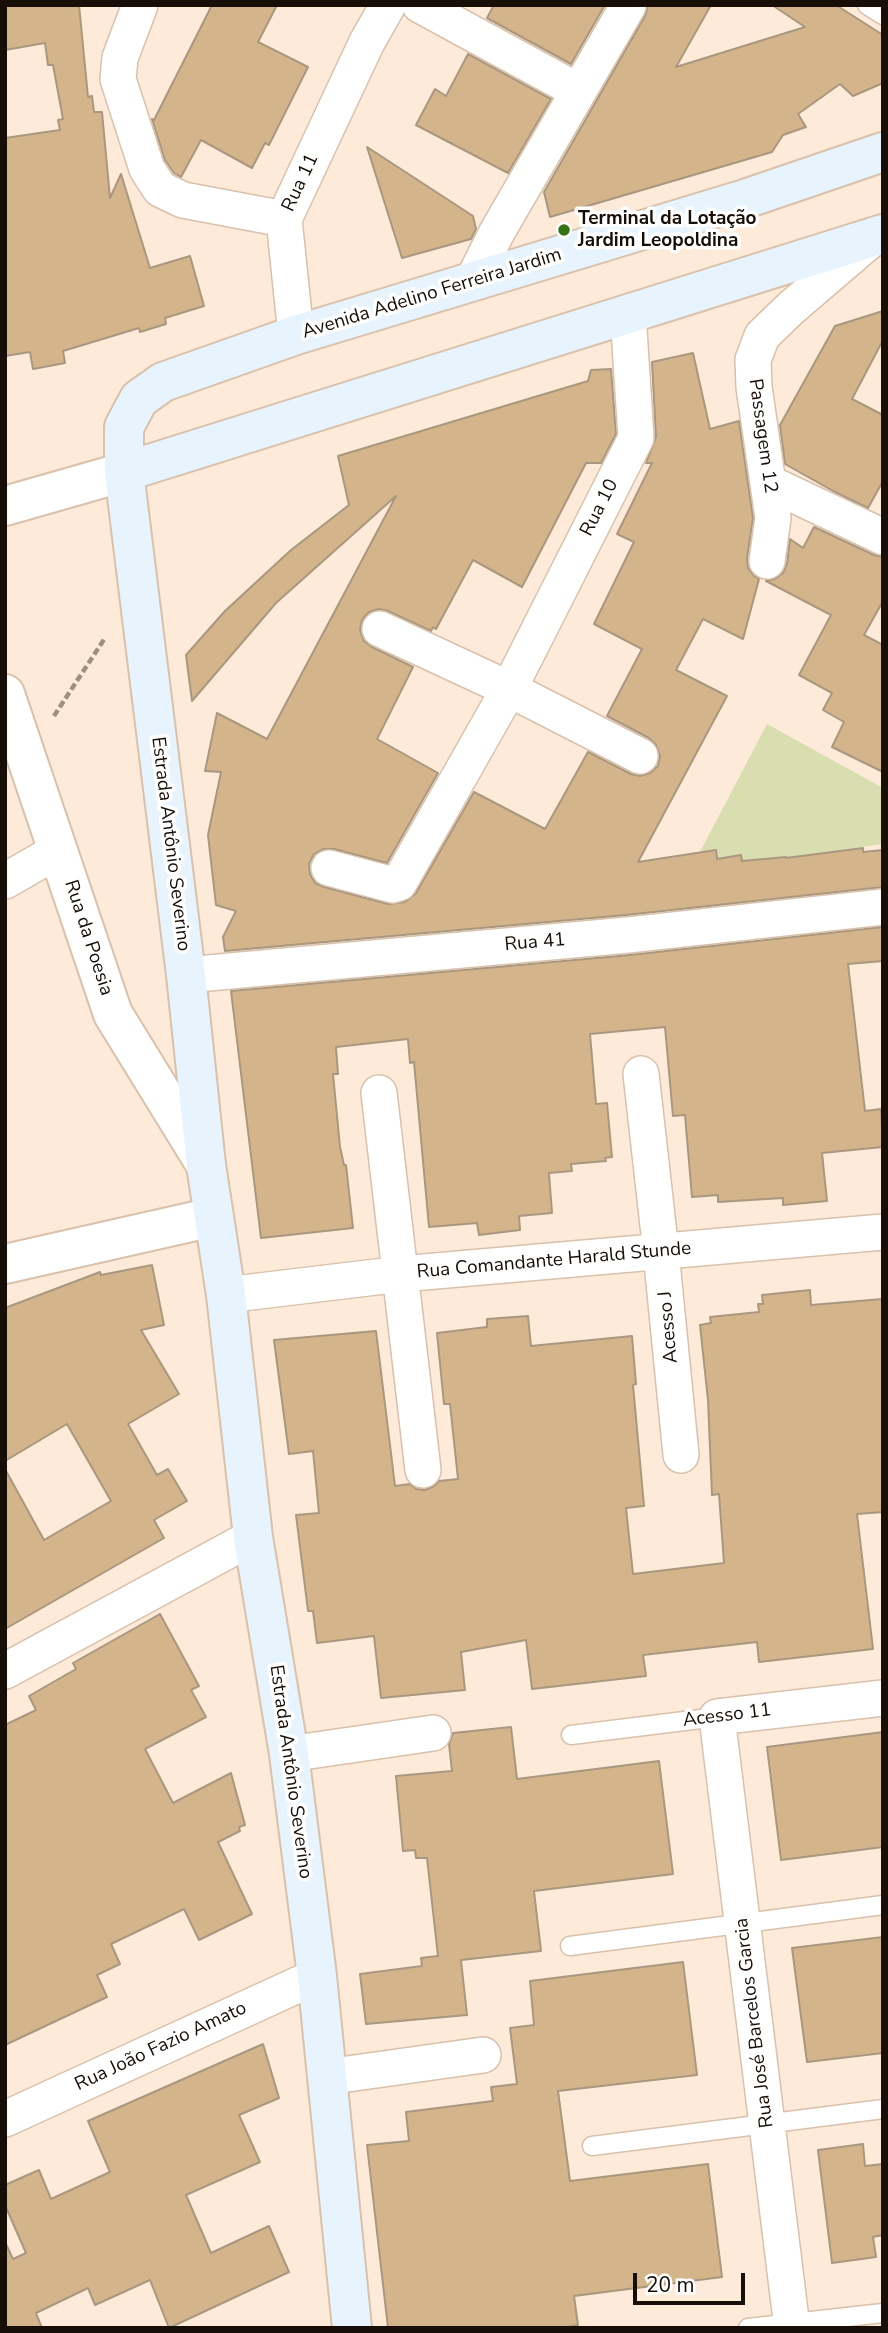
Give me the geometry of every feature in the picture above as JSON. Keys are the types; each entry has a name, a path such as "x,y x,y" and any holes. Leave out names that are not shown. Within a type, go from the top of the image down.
{"main road":[{"name":"Avenida Adelino Ferreira Jardim","path":"124,472 124,427 139,400 163,382 296,335 745,199 883,152"},
{"path":"124,472 878,235"},
{"name":"Estrada Antônio Severino","path":"124,472 186,975 206,1165 226,1295 253,1537 289,1754 317,1976 352,2328"}],"street":[{"path":"140,5 120,58 118,79 147,169 160,189 183,200 284,219"},
{"name":"Rua 11","path":"296,335 284,219 367,42 388,5"},
{"path":"420,5 578,91"},
{"path":"472,282 497,232 628,6"},
{"name":"Passagem 12","path":"767,561 773,518 754,387 753,360 762,336 878,235"},
{"name":"Rua 10","path":"329,868 393,885 399,883 509,689 636,438 628,314"},
{"path":"5,506 124,472"},
{"path":"769,483 883,537"},
{"path":"380,629 509,689 640,757"},
{"name":"Rua da Poesia","path":"5,694 113,1014 206,1165"},
{"path":"5,881 59,850"},
{"name":"Rua 41","path":"186,975 628,935 883,907"},
{"name":"Acesso J","path":"641,1074 662,1252 681,1455"},
{"path":"379,1093 423,1470"},
{"path":"5,1264 213,1217"},
{"name":"Rua Comandante Harald Stunde","path":"226,1295 401,1274 883,1232"},
{"path":"5,1671 253,1537"},
{"name":"Acesso 11","path":"717,1717 883,1698"},
{"name":"Rua José Barcelos Garcia","path":"717,1717 792,2325"},
{"path":"289,1754 433,1733"},
{"name":"Rua João Fazio Amato","path":"5,2119 317,1976"},
{"path":"326,2077 483,2055"}],"lane":[{"path":"867,5 883,15"},
{"name":"Acesso 11","path":"571,1735 717,1717"},
{"path":"570,1946 883,1905"},
{"path":"592,2146 883,2109"},
{"path":"747,2328 883,2313"}],"path":[{"path":"27,757 138,588"}],"green space":[{"path":"767,724 883,788 883,844 690,871"}],"building":[{"path":"5,5 79,5 88,97 92,96 94,112 102,112 110,198 121,174 150,268 190,256 204,306 165,318 166,324 140,332 139,328 63,351 65,363 33,369 30,352 5,356 5,138 60,130 58,120 63,119 53,65 48,65 45,43 5,50"},
{"path":"212,5 277,5 258,42 308,67 269,145 265,143 252,168 201,140 181,177 174,173 165,160 152,119 154,120"},
{"path":"494,5 605,5 571,64 487,18"},
{"path":"648,5 711,5 676,67 805,27 772,5 836,5 883,35 883,83 853,96 840,84 798,114 806,127 783,135 772,152 550,217 544,192 645,16"},
{"path":"468,54 551,99 508,173 416,125 435,89 446,96"},
{"path":"367,147 473,216 476,229 471,239 402,258"},
{"path":"883,311 883,340 852,399 883,415 883,481 868,508 785,464 780,425 835,326"},
{"path":"693,353 710,429 739,421 753,518 748,568 759,579 743,639 703,619 676,670 727,696 638,862 716,850 717,859 741,855 742,861 863,848 863,852 883,850 883,887 626,915 225,951 223,937 236,911 216,905 208,835 221,772 205,771 217,713 267,739 396,496 276,603 192,701 186,655 225,611 291,550 349,505 338,456 588,381 591,370 611,369 616,434 601,463 586,463 522,587 473,560 436,629 433,627 431,631 379,609 369,612 362,620 360,630 364,641 413,667 377,739 438,773 387,863 334,849 323,849 314,854 309,864 315,883 388,904 405,902 416,893 474,792 545,829 588,752 640,776 650,773 658,766 660,756 656,745 649,738 607,716 642,649 594,624 634,542 617,534 652,463 646,463 656,437 652,362"},
{"path":"814,527 883,557 883,601 864,635 883,645 883,772 832,747 844,722 823,710 832,693 799,675 831,615 766,581 783,573 787,564 790,539 803,548"},
{"path":"883,927 883,961 848,964 865,1111 881,1109 883,1147 822,1153 827,1201 783,1205 783,1198 718,1202 718,1195 692,1197 685,1115 673,1116 665,1027 590,1034 596,1104 607,1103 612,1157 605,1158 606,1161 571,1164 572,1171 549,1173 552,1213 519,1216 520,1230 479,1235 477,1223 429,1227 414,1062 410,1063 408,1039 336,1047 338,1074 333,1074 340,1147 346,1165 353,1228 261,1238 231,991 630,955"},
{"path":"152,1265 164,1325 141,1330 179,1394 128,1424 157,1475 168,1469 187,1501 154,1520 164,1538 5,1629 5,1469 44,1540 111,1501 67,1424 5,1461 5,1308 100,1272 101,1275"},
{"path":"810,1290 811,1305 883,1299 883,1512 857,1514 873,1649 759,1662 757,1642 643,1655 646,1676 532,1689 526,1640 461,1652 465,1690 381,1698 374,1636 317,1643 313,1611 308,1611 296,1515 319,1513 313,1451 289,1454 274,1340 376,1331 395,1486 410,1484 416,1489 425,1490 439,1481 458,1479 450,1404 444,1404 437,1333 487,1327 487,1319 528,1316 531,1346 632,1336 636,1384 633,1385 644,1506 626,1508 633,1574 724,1563 719,1494 712,1495 708,1400 700,1325 711,1323 710,1317 759,1312 758,1304 763,1304 762,1295"},
{"path":"160,1614 199,1686 191,1690 206,1717 145,1749 173,1803 231,1773 245,1825 239,1827 240,1831 218,1842 252,1914 199,1940 184,1909 111,1944 120,1964 97,1975 107,1997 5,2045 5,1725 36,1710 29,1696 76,1669 73,1663"},
{"path":"511,1727 517,1779 659,1761 673,1874 534,1891 541,1951 461,1960 467,2015 366,2024 360,1974 422,1966 421,1958 438,1956 427,1858 416,1858 415,1850 403,1851 396,1776 452,1771 449,1744 453,1733"},
{"path":"883,1732 883,1847 781,1860 767,1747"},
{"path":"883,1937 883,2053 807,2062 792,1948"},
{"path":"683,1962 697,2075 558,2091 570,2181 708,2164 722,2277 574,2296 578,2325 561,2328 388,2328 367,2145 409,2141 406,2112 493,2101 491,2087 517,2084 510,2028 534,2025 530,1981"},
{"path":"263,2044 279,2098 239,2115 260,2162 186,2195 211,2253 269,2226 289,2272 169,2328 150,2280 95,2305 88,2288 36,2313 42,2328 5,2328 5,2242 13,2259 26,2253 5,2205 5,2185 39,2170 51,2199 110,2172 88,2121"},
{"path":"863,2144 865,2166 883,2164 883,2235 873,2237 876,2257 832,2263 818,2150"}],"place":[{"name":"Terminal da Lotação Jardim Leopoldina","path":"564,230"}]}
